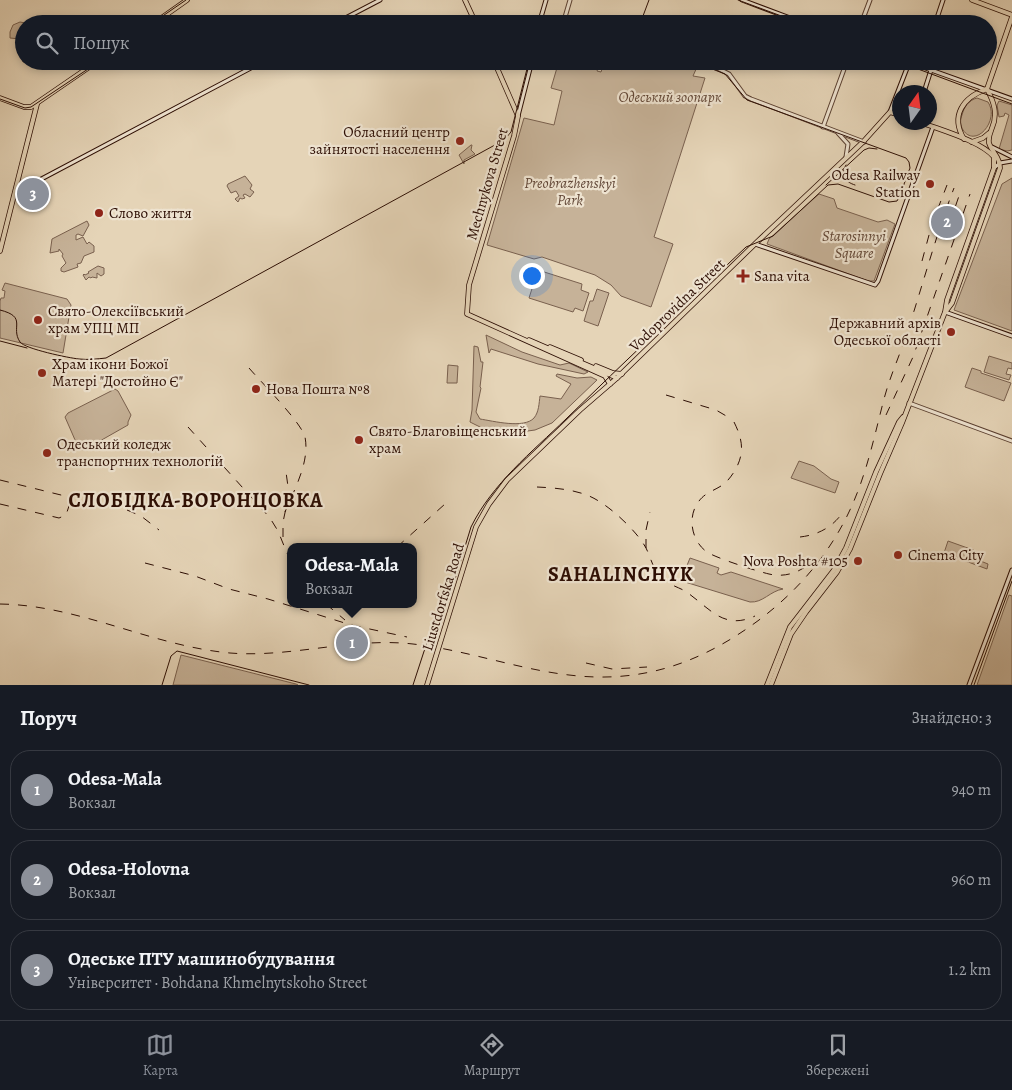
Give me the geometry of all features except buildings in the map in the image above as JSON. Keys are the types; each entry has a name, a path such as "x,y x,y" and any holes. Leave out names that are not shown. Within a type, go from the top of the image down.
{"main road":[{"path":"166,15 187,0"},
{"path":"351,15 380,0"},
{"path":"465,0 472,15"},
{"path":"542,15 546,0"},
{"path":"566,15 570,0"},
{"path":"742,0 782,15"},
{"path":"864,15 870,0"},
{"path":"938,15 943,0"},
{"path":"972,0 1012,16 997,60"},
{"path":"26,107 37,104 85,70"},
{"path":"15,193 247,70"},
{"path":"498,70 518,116"},
{"name":"Mechnykova Street","path":"524,338 467,314 469,285 514,136 530,70"},
{"path":"722,70 732,77 748,98 864,142"},
{"path":"823,127 844,70"},
{"path":"890,112 905,70"},
{"path":"926,85 931,70 1012,99"},
{"path":"994,70 987,90 993,102 995,114 989,142 1003,161 1012,161"},
{"path":"964,139 958,126 960,110 971,97 987,90"},
{"path":"0,98 26,107 31,112 33,120"},
{"path":"0,251 37,104"},
{"name":"Vodoprovidna Street","path":"482,515 507,480 580,410 622,374 755,244 864,142 890,112"},
{"path":"771,685 791,634 837,572 850,549 945,312 947,300 994,168 995,162 992,154 972,142 937,129"},
{"path":"755,244 875,285 878,282 932,130"},
{"path":"838,132 848,144 846,158"},
{"path":"972,142 990,133"},
{"path":"991,147 1011,155"},
{"path":"994,168 1011,155"},
{"path":"945,312 952,303 1003,161"},
{"path":"945,312 1012,336"},
{"path":"524,338 533,344 604,376 610,384"},
{"path":"524,338 617,378"},
{"path":"533,344 555,348 613,373 622,374"},
{"path":"909,404 1012,440"},
{"path":"766,685 790,628 834,570 846,548 876,472 904,415"},
{"name":"Liustdorfska Road","path":"427,685 476,527 482,515"},
{"path":"969,685 1012,570"}],"green space":[{"path":"15,24 15,38 10,38 13,25"},
{"name":"Preobrazhenskyi Park","path":"556,70 597,70 601,72 602,70 696,70 693,76 705,78 654,237 673,244 651,307 621,296 611,285 595,275 542,257 534,259 487,245 524,118 554,125 562,91 551,88"},
{"path":"977,98 988,102 991,109 991,117 985,130 974,136 968,135 963,130 961,121 963,112 969,102"},
{"path":"999,101 1012,105 1012,150 999,149 1009,115 1005,113 1004,116 999,117 997,105"},
{"path":"471,145 471,150 475,154 464,160 464,164 459,155"},
{"path":"245,176 252,185 250,189 254,192 250,197 245,194 243,195 245,198 240,198 238,202 235,199 239,196 236,191 231,193 227,186"},
{"path":"1012,178 1012,331 954,310 1002,184"},
{"name":"Starosinnyi Square","path":"819,194 834,199 837,208 878,222 887,220 895,224 874,281 868,281 767,244 769,239"},
{"path":"87,221 89,225 83,236 76,235 76,240 83,237 87,244 89,242 94,246 94,252 84,256 81,263 77,264 78,267 64,272 61,271 61,268 66,263 59,249 59,251 50,253 52,239"},
{"path":"98,266 104,268 104,274 101,276 97,273 97,278 89,277 86,280 83,275"},
{"path":"538,270 582,284 581,290 589,293 583,311 575,308 573,312 529,298"},
{"path":"5,283 67,299 71,305 63,353 0,338 0,301 1,298 4,298 5,291 2,290"},
{"path":"597,289 609,293 598,326 584,321 590,301 593,301"},
{"path":"486,335 522,352 560,365 569,363 588,372 584,374 538,364 491,349 489,353"},
{"path":"474,346 478,347 481,362 483,362 481,388 476,412 480,419 516,424 529,421 537,413 540,396 561,399 571,384 556,376 557,374 577,378 591,377 597,380 552,423 535,430 513,433 482,428 470,422"},
{"path":"989,356 1012,363 1012,369 1008,368 1006,374 1011,375 1009,380 984,372"},
{"path":"448,365 458,366 457,383 447,383"},
{"path":"972,368 1011,383 1004,401 965,387"},
{"path":"115,389 118,391 131,415 128,425 84,450 79,449 65,417 68,413"},
{"path":"799,461 814,466 831,479 839,482 835,493 791,478"},
{"path":"948,541 976,551 973,558 988,564 987,569 944,553"},
{"path":"690,558 719,568 717,573 721,575 731,572 783,589 759,601 750,602 685,582 682,578"},
{"path":"1009,595 1012,596 1012,685 977,685"},
{"path":"181,655 296,684 298,685 173,685"}],"tram line":[{"path":"164,15 186,0"},
{"path":"643,15 649,0"},
{"path":"738,0 779,15"},
{"path":"0,99 25,108 31,107 86,70"},
{"path":"0,310 14,316 17,323 17,337 24,345 48,353 74,358 106,358 504,140 511,132 527,70"},
{"path":"413,685 430,633 447,605 471,527 490,497 514,469 746,247 773,236 828,185 838,184 889,202 897,201 900,195 910,168 906,158 747,100 725,74 715,70"},
{"path":"921,70 1012,104"},
{"path":"826,185 864,150 869,148 877,149"},
{"path":"846,165 843,172 844,178 855,185"},
{"path":"0,341 27,348"},
{"path":"974,685 1012,581"},
{"path":"162,685 171,656 177,651 309,685"}],"railway":[{"path":"922,261 932,224 947,185"},
{"path":"0,604 58,611 172,643 230,653 276,653 367,643 413,644 550,672 596,677 646,673 693,659 737,635 782,601 804,580 823,556 848,515 871,450 886,390 907,333 954,188"},
{"path":"944,240 961,190"},
{"path":"886,415 913,357 970,194"},
{"path":"249,368 289,412 305,437 306,446 303,466 285,512"},
{"path":"666,395 716,410 728,417"},
{"path":"734,422 741,441 740,459 728,480 704,496 695,507 692,528 697,542 707,552 719,558 775,575 793,573 804,568 814,560"},
{"path":"188,427 270,518 278,531 287,553"},
{"path":"283,537 283,522 289,494 286,472"},
{"path":"0,480 65,496"},
{"path":"537,487 570,490 593,498 612,511 638,536 646,548 656,571 664,580 685,591 709,610 725,619 734,621 755,616"},
{"path":"0,504 59,518 66,515 71,500"},
{"path":"401,543 445,504"},
{"path":"127,510 141,516 159,530"},
{"path":"646,548 646,530 650,512"},
{"path":"800,537 824,529 835,522 843,512"},
{"path":"145,563 195,576 229,589 287,605"},
{"path":"297,608 351,625 407,637"},
{"path":"331,608 345,620"},
{"path":"586,663 612,669 647,667"}],"place":[{"name":"Обласний центр зайнятості населення","path":"460,141"},
{"name":"Odesa Railway Station","path":"930,184"},
{"name":"Одеське ПТУ машинобудування","path":"33,194"},
{"name":"Слово життя","path":"99,213"},
{"name":"Odesa-Holovna","path":"947,222"},
{"name":"Sana vita","path":"743,276"},
{"name":"Свято-Олексіївський храм УПЦ МП","path":"38,320"},
{"name":"Державний архів Одеської області","path":"951,332"},
{"name":"Храм ікони Божої Матері \"Достойно Є\"","path":"42,373"},
{"name":"Нова Пошта №8","path":"256,389"},
{"name":"Свято-Благовіщенський храм","path":"359,440"},
{"name":"Одеський коледж транспортних технологій","path":"47,453"},
{"name":"Cinema City","path":"898,555"},
{"name":"Nova Poshta #105","path":"858,561"},
{"name":"Odesa-Mala","path":"352,643"}],"district":[{"name":"СЛОБІДКА-ВОРОНЦОВКА","path":"196,500"},
{"name":"SAHALINCHYK","path":"621,574"}],"park label":[{"name":"Одеський зоопарк","path":"670,97"}]}
